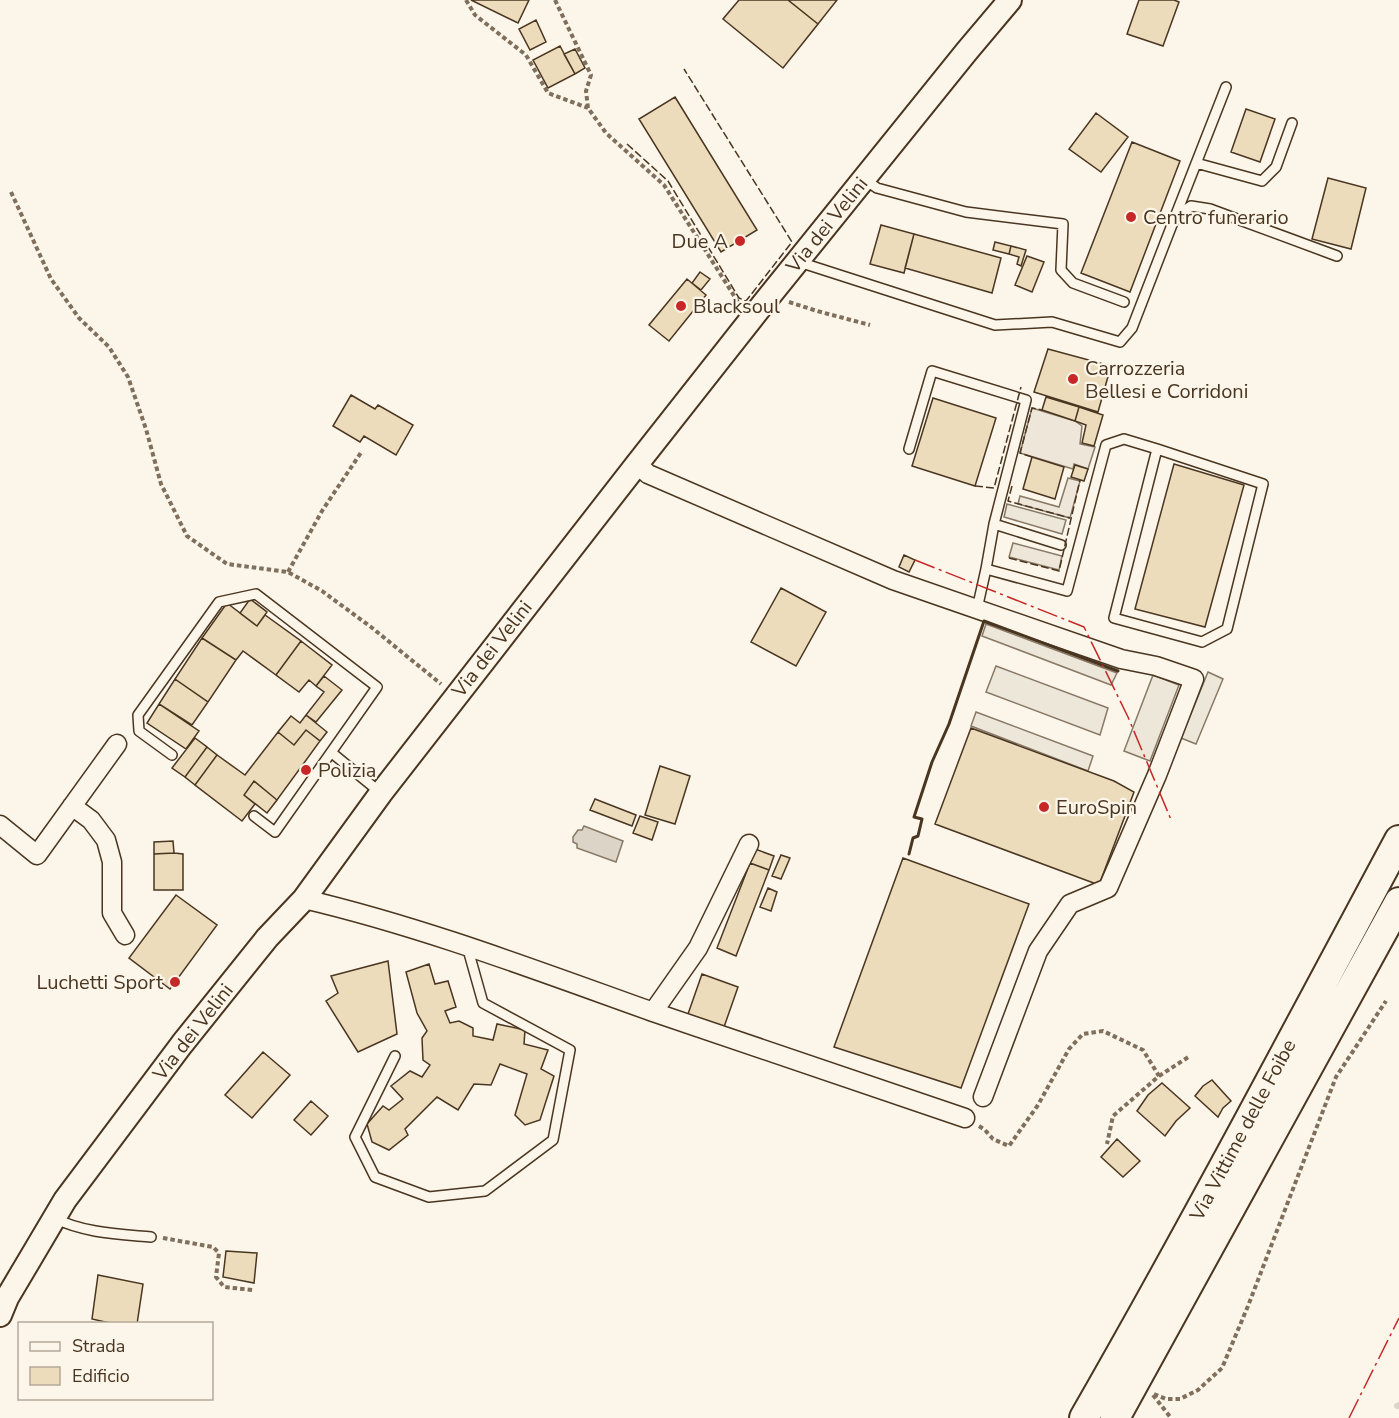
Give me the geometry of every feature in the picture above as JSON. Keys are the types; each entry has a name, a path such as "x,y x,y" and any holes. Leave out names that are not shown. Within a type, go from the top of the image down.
{"main road":[{"name":"Via Vittime delle Foibe","path":"1084,1418 1176,1255 1399,840"},
{"name":"Via Vittime delle Foibe","path":"1115,1418 1399,902"}],"street":[{"name":"Via dei Velini","path":"0,1315 7,1298 65,1200 182,1044 267,938 304,899 381,793 750,320 1011,0"},
{"path":"637,464 648,474 893,580 1121,659 1156,666 1194,680 1157,775 1108,888 1070,904 1038,951 983,1097"},
{"path":"0,825 37,855 117,744"},
{"path":"72,806 91,820 106,840 112,862 112,913 125,935"},
{"path":"653,1011 698,948 749,844"},
{"path":"304,899 339,907 467,946 965,1118"}],"lane":[{"path":"799,262 995,325 1052,321 1120,342 1132,328 1226,87"},
{"path":"1196,163 1262,181 1276,167 1292,123"},
{"path":"864,179 877,188 966,212 1063,224 1061,270 1073,283 1124,302"},
{"path":"1175,217 1191,206 1210,209 1336,256"},
{"path":"909,449 932,371 1026,400 994,524 977,609"},
{"path":"986,569 1067,591 1106,445 1124,439 1157,449 1263,484 1227,629 1202,642 1114,618 1157,449"},
{"path":"994,524 1061,545"},
{"path":"172,755 139,731 138,714 219,602 256,594 377,687 275,832 254,816"},
{"path":"332,753 381,793"},
{"path":"395,1056 355,1137 375,1178 429,1197 485,1191 552,1140 570,1050 483,1003 467,946"},
{"path":"54,1218 68,1225 94,1232 151,1237"}],"path":[{"path":"466,0 476,15 526,56 548,93 588,108"},
{"path":"555,0 591,75 586,91 588,108 606,134 664,185 750,320"},
{"path":"11,192 51,279 79,318 109,347 128,377 146,429 161,484 187,536 227,564 288,572 322,591 371,627 456,696"},
{"path":"774,291 786,301 870,324"},
{"path":"288,572 322,511 362,451"},
{"path":"1171,1418 1150,1393 1166,1399 1180,1399 1198,1390 1222,1368 1336,1077 1386,1001"},
{"path":"965,1118 985,1130 993,1139 1009,1146 1038,1105 1070,1050 1083,1034 1103,1031 1143,1050 1158,1077"},
{"path":"1107,1144 1113,1116 1158,1077 1190,1056"},
{"path":"151,1237 213,1247 219,1253 216,1277 224,1287 253,1290"}],"shaded area":[{"path":"1032,408 1075,421 1082,426 1080,444 1095,447 1088,469 1074,464 1073,469 1020,453"},
{"path":"1068,478 1080,481 1070,518 1018,504 1020,496 1059,507"},
{"path":"1007,504 1066,520 1062,534 1004,517"},
{"path":"1013,543 1062,556 1059,570 1009,557"},
{"path":"986,624 1117,673 1111,685 982,636"},
{"path":"996,666 1108,708 1100,735 986,692"},
{"path":"1208,672 1223,679 1196,744 1181,738"},
{"path":"1153,675 1179,685 1150,761 1124,751"},
{"path":"976,712 1093,756 1088,771 971,726"},
{"path":"584,826 623,841 616,862 577,848 573,837"}],"building":[{"path":"471,0 529,0 518,23"},
{"path":"739,0 788,0 818,24 783,68 723,19"},
{"path":"788,0 837,0 818,24"},
{"path":"1139,0 1179,2 1163,46 1127,34"},
{"path":"536,20 546,42 530,50 519,29"},
{"path":"560,46 575,74 548,88 533,60"},
{"path":"575,49 585,68 575,74 564,54"},
{"path":"675,97 757,230 721,252 639,119"},
{"path":"1246,109 1275,119 1260,162 1231,152"},
{"path":"1096,113 1128,137 1101,172 1069,149"},
{"name":"Centro funerario","path":"1132,142 1180,161 1130,292 1081,273"},
{"path":"1328,178 1366,188 1351,249 1312,239"},
{"path":"881,225 914,234 904,273 870,264"},
{"path":"914,234 1001,258 992,293 905,268"},
{"path":"995,242 1011,246 1009,254 993,250"},
{"path":"1011,246 1026,250 1021,266 1017,264 1019,257 1009,254"},
{"path":"1027,256 1044,262 1032,292 1015,285"},
{"path":"700,272 710,279 701,290 692,283"},
{"name":"Blacksoul","path":"687,279 706,295 669,341 649,325"},
{"name":"Carrozzeria Bellesi e Corridoni","path":"1048,349 1111,366 1098,412 1034,392"},
{"path":"351,395 375,409 378,405 413,425 396,455 364,436 360,442 333,426"},
{"path":"1046,397 1079,407 1075,421 1042,410"},
{"path":"933,398 996,418 975,486 912,466"},
{"path":"1079,407 1103,415 1094,446 1082,443 1086,425 1075,421"},
{"path":"1032,457 1064,467 1055,499 1023,489"},
{"path":"1174,464 1244,485 1205,627 1135,609"},
{"path":"1075,465 1088,469 1084,481 1071,477"},
{"path":"904,555 915,560 909,572 899,567"},
{"path":"781,588 826,612 796,666 751,642"},
{"path":"250,599 267,612 257,626 240,613"},
{"path":"227,603 257,626 265,615 301,641 276,675 243,651 236,660 202,638"},
{"path":"202,638 236,660 208,702 175,679"},
{"path":"301,641 332,665 316,686 309,680 299,692 276,675"},
{"path":"324,676 342,690 316,722 306,715 324,692 316,686"},
{"path":"175,679 208,702 192,725 159,704"},
{"path":"159,704 199,731 186,749 147,723"},
{"path":"306,715 327,732 320,741 306,730 294,745 278,732 291,716 300,723"},
{"path":"971,728 1114,781 1134,792 1099,885 935,824"},
{"path":"306,730 320,741 277,800 254,781 244,795 255,804 242,821 195,785 217,755 245,775 278,732 294,745"},
{"path":"195,738 207,747 185,777 172,768"},
{"path":"207,747 217,755 195,785 185,777"},
{"path":"660,766 690,776 675,824 645,815"},
{"path":"254,781 277,800 267,813 244,795"},
{"path":"595,799 636,815 632,826 590,810"},
{"path":"640,816 658,822 652,840 633,833"},
{"path":"173,841 174,853 154,854 154,842"},
{"path":"755,849 774,856 769,870 750,863"},
{"path":"154,854 183,854 183,890 154,890"},
{"path":"781,855 790,858 781,879 772,876"},
{"path":"903,858 1029,904 961,1088 834,1047"},
{"path":"750,863 769,870 736,956 717,948"},
{"path":"768,888 777,892 771,911 760,907"},
{"path":"176,895 217,925 170,989 129,958"},
{"path":"388,961 397,1034 358,1052 326,1001 338,993 331,976"},
{"path":"429,964 435,984 448,981 456,1007 445,1011 450,1023 459,1021 473,1028 473,1036 493,1040 497,1024 525,1030 524,1044 548,1050 541,1069 554,1076 540,1120 525,1125 515,1115 527,1074 500,1064 491,1085 474,1084 458,1110 437,1097 405,1129 408,1135 389,1150 372,1142 367,1124 383,1106 389,1110 403,1099 391,1086 410,1071 422,1077 430,1065 423,1060 422,1038 427,1031 417,1013 406,972"},
{"path":"702,974 738,987 724,1027 688,1014"},
{"path":"263,1052 290,1075 252,1118 225,1095"},
{"path":"1212,1080 1231,1101 1218,1117 1195,1096"},
{"path":"1162,1083 1190,1108 1165,1136 1137,1111 1148,1095"},
{"path":"311,1101 328,1116 311,1135 294,1120"},
{"path":"1117,1139 1140,1161 1123,1177 1101,1157"},
{"path":"226,1251 257,1253 254,1283 223,1277"},
{"path":"98,1275 143,1284 137,1322 105,1322 92,1319"}],"fence":[{"path":"627,144 668,181 739,298 746,301 792,242 684,69"},
{"path":"975,486 994,488 1021,387"},
{"path":"1032,457 1020,453 1032,408 1042,410"},
{"path":"1009,558 1059,571 1080,480"},
{"path":"1012,486 1008,501 1070,518"}],"wall":[{"path":"909,854 913,838 918,836 922,819 914,817 984,621 1118,671"}],"power":[{"path":"915,560 1084,627 1128,717 1172,822"},
{"path":"1349,1418 1399,1318"}],"place":[{"name":"Centro funerario","path":"1131,217"},
{"name":"Due A","path":"740,241"},
{"name":"Blacksoul","path":"681,306"},
{"name":"Carrozzeria Bellesi e Corridoni","path":"1073,379"},
{"name":"Polizia","path":"306,770"},
{"name":"EuroSpin","path":"1044,807"},
{"name":"Luchetti Sport","path":"175,982"}]}
